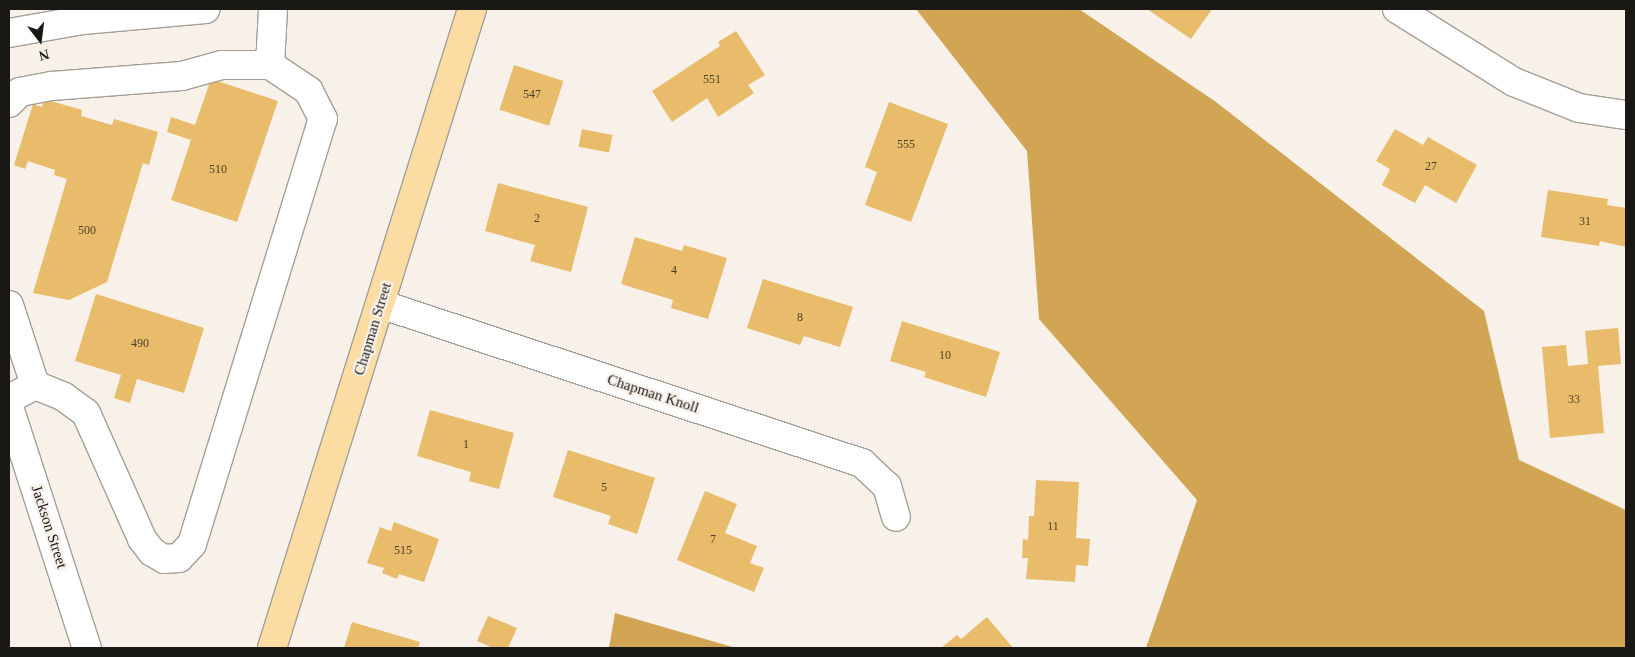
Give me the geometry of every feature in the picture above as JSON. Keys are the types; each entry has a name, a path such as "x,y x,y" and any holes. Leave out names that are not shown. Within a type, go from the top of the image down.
{"main road":[{"name":"Chapman Street","path":"272,648 472,9"}],"street":[{"path":"9,33 83,20 206,9"},
{"path":"270,65 273,9"},
{"path":"1411,13 1514,82 1578,108 1626,115"},
{"path":"9,103 20,92 52,86 182,76 222,65 270,65 309,92 323,119 199,524 192,544 179,558 164,559 142,539 86,413 64,397 35,385 9,305"},
{"name":"Chapman Knoll","path":"380,304 862,463 886,486 896,517"},
{"path":"9,399 35,385"},
{"name":"Jackson Street","path":"9,407 87,648"}],"shaded area":[{"path":"916,9 1079,9 1216,102 1484,311 1519,460 1626,510 1626,648 1146,648 1197,500 1039,319 1027,151"},
{"path":"615,613 736,648 609,648"}],"building":[{"path":"1147,9 1212,9 1191,39"},
{"path":"736,31 765,75 748,85 754,93 718,117 707,98 672,122 652,91 720,46 718,42"},
{"path":"514,65 563,81 549,126 499,110"},
{"path":"211,79 278,101 237,222 171,200 191,140 167,132 171,117 195,125"},
{"path":"44,99 82,110 81,116 112,125 114,119 158,132 149,165 143,163 107,282 69,300 33,293 67,179 54,175 55,170 28,161 25,169 14,165 33,104 42,107"},
{"path":"889,102 948,124 911,222 865,205 877,172 865,167"},
{"path":"582,129 612,135 609,153 579,147"},
{"path":"1395,129 1423,145 1428,137 1477,165 1456,203 1425,185 1415,203 1382,185 1390,169 1376,161"},
{"path":"498,183 588,207 571,272 530,261 535,245 485,231"},
{"path":"1548,190 1608,199 1607,205 1626,208 1626,247 1600,241 1599,246 1541,237"},
{"path":"635,237 682,251 684,245 727,258 708,319 671,308 673,300 621,284"},
{"path":"763,279 853,307 840,347 804,336 800,345 747,328"},
{"path":"96,294 204,328 184,393 137,379 130,403 114,398 121,375 75,361"},
{"path":"902,321 1000,352 986,397 924,377 926,372 890,361"},
{"path":"1618,328 1621,364 1598,366 1604,433 1550,438 1542,347 1566,345 1568,366 1588,364 1585,331"},
{"path":"430,410 514,433 499,489 469,481 471,472 417,456"},
{"path":"568,450 655,478 637,534 608,524 611,516 553,497"},
{"path":"1036,480 1079,482 1076,538 1090,539 1088,566 1076,565 1075,582 1026,579 1028,558 1022,558 1023,539 1028,540 1029,516 1034,516"},
{"path":"705,491 737,504 725,533 757,546 750,563 764,568 754,592 677,560"},
{"path":"394,522 439,539 424,582 399,574 397,579 382,573 384,568 367,563 380,527 391,531"},
{"path":"488,616 517,628 508,648 493,648 477,641"},
{"path":"987,617 1013,648 941,648 957,635 961,639"},
{"path":"352,622 420,642 418,648 344,648"}]}
